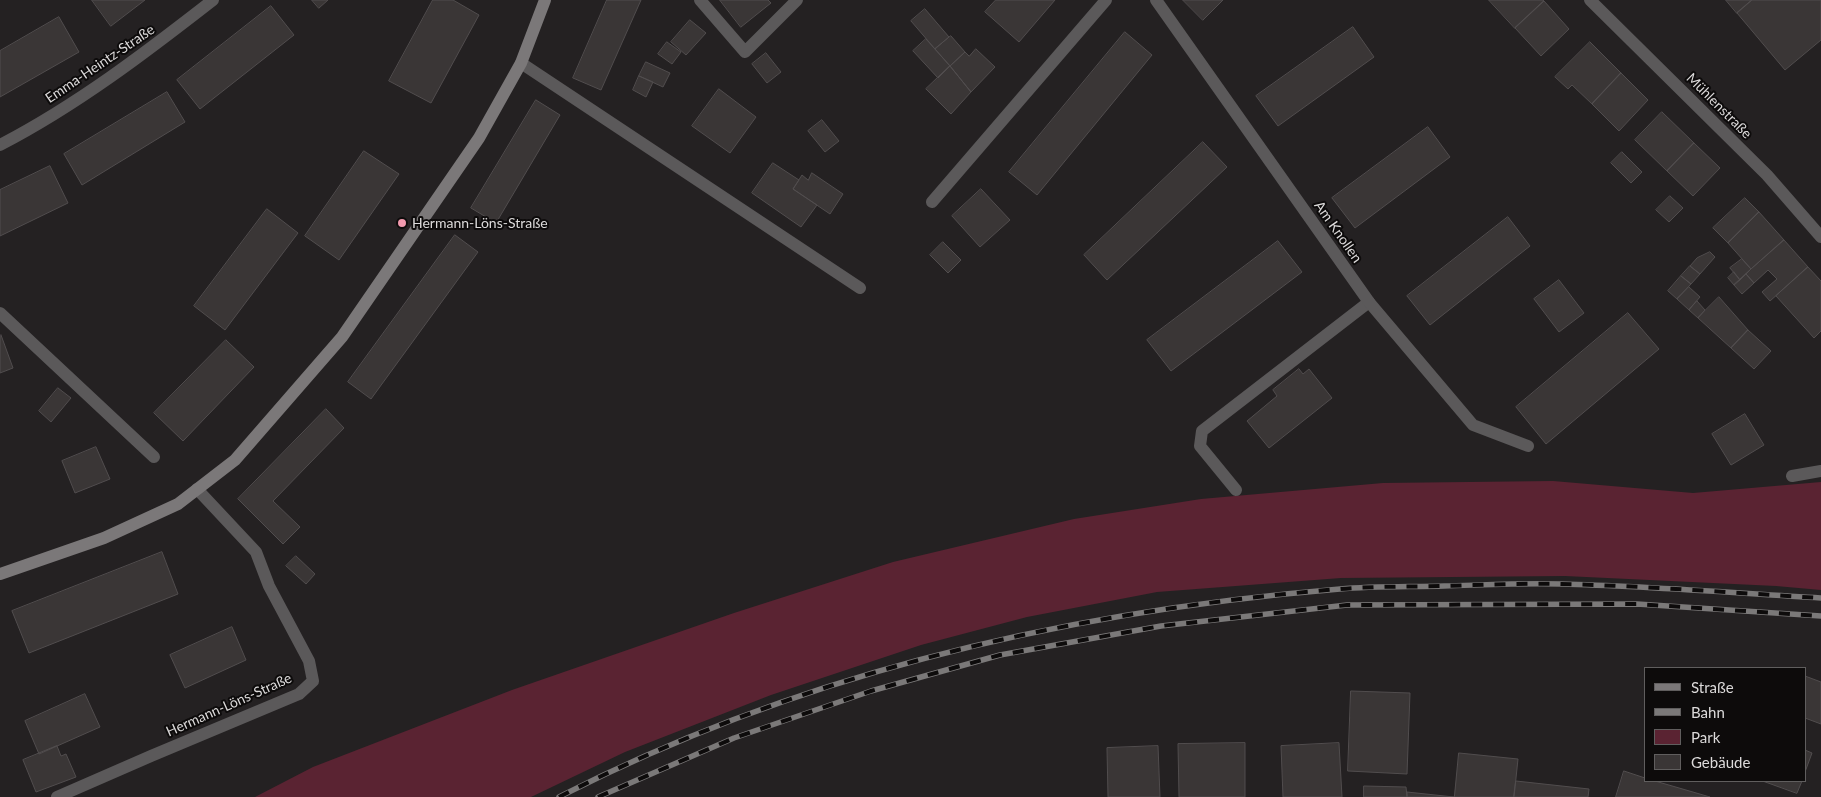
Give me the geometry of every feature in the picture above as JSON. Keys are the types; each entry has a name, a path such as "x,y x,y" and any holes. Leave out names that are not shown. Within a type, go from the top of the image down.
{"main road":[{"path":"0,574 104,538 178,504 235,460 342,337 479,138 521,63 545,0"}],"street":[{"name":"Emma-Heintz-Straße","path":"0,145 78,100 127,66 213,0"},
{"path":"700,0 745,52 797,0"},
{"path":"932,202 1106,0"},
{"name":"Am Knollen","path":"1156,0 1369,302 1473,425 1528,446"},
{"name":"Mühlenstraße","path":"1590,0 1767,175 1821,237"},
{"path":"521,63 860,288"},
{"path":"1236,490 1200,446 1202,430 1369,302"},
{"path":"0,313 154,458"},
{"path":"1792,476 1821,471"},
{"name":"Hermann-Löns-Straße","path":"57,797 299,694 313,681 309,661 269,586 256,552 197,489"}],"green space":[{"path":"1553,481 1693,493 1821,482 1821,590 1776,586 1565,576 1341,578 1157,592 1027,617 921,645 771,695 625,752 531,797 255,797 313,767 512,690 734,613 893,562 1074,519 1201,499 1383,483"}],"building":[{"path":"92,0 145,0 111,26"},
{"path":"312,0 328,0 319,8"},
{"path":"433,0 453,0 479,15 431,103 389,81"},
{"path":"607,0 641,0 601,90 573,78"},
{"path":"720,0 768,0 771,3 741,27"},
{"path":"996,0 1055,0 1019,42 985,12"},
{"path":"1183,0 1223,0 1203,20"},
{"path":"1489,0 1543,0 1544,1 1515,28"},
{"path":"1726,0 1752,0 1737,13"},
{"path":"1752,0 1821,0 1821,40 1785,70 1737,13"},
{"path":"1544,1 1569,29 1541,56 1515,28"},
{"path":"271,6 294,35 200,109 177,80"},
{"path":"925,9 949,37 935,49 911,21"},
{"path":"59,17 79,52 0,97 0,51"},
{"path":"690,20 706,33 686,55 671,42"},
{"path":"1353,27 1374,57 1278,126 1256,96"},
{"path":"1125,32 1152,55 1037,195 1009,172"},
{"path":"951,36 965,52 950,66 935,49"},
{"path":"926,39 950,66 938,78 913,51"},
{"path":"667,42 681,52 672,64 658,54"},
{"path":"1590,42 1621,73 1592,104 1572,85 1568,89 1555,77"},
{"path":"976,49 995,67 971,92 950,66 965,52 969,56"},
{"path":"766,53 781,72 767,83 752,64"},
{"path":"646,62 670,73 663,87 639,76"},
{"path":"950,66 971,92 951,114 926,89"},
{"path":"1621,73 1648,100 1619,131 1592,104"},
{"path":"639,76 653,82 646,97 633,90"},
{"path":"719,89 756,117 730,153 692,126"},
{"path":"167,92 185,122 82,185 64,154"},
{"path":"536,100 560,115 496,223 471,208"},
{"path":"1662,112 1694,143 1667,171 1635,140"},
{"path":"822,120 839,141 825,152 808,131"},
{"path":"1428,127 1450,157 1355,228 1332,198"},
{"path":"1203,142 1227,167 1107,280 1084,255"},
{"path":"1694,143 1720,168 1693,196 1667,171"},
{"path":"364,151 399,174 339,260 305,236"},
{"path":"1622,152 1642,172 1631,183 1611,163"},
{"path":"773,163 799,180 793,189 817,205 801,227 752,193"},
{"path":"50,166 68,203 0,236 0,190"},
{"path":"812,173 843,194 830,214 793,189 802,175 808,180"},
{"path":"981,189 1010,220 980,247 952,216"},
{"path":"1670,196 1683,208 1669,222 1656,210"},
{"path":"1745,198 1759,212 1728,243 1713,228"},
{"path":"267,209 298,233 225,330 194,306"},
{"path":"1759,212 1784,240 1751,269 1728,243"},
{"path":"1508,217 1530,246 1430,325 1407,296"},
{"path":"455,235 478,252 371,399 348,382"},
{"path":"1784,240 1808,267 1770,301 1762,292 1777,279 1768,270 1754,283 1746,274"},
{"path":"1278,241 1302,272 1171,371 1147,340"},
{"path":"943,242 961,260 948,273 930,255"},
{"path":"1710,252 1715,257 1700,274 1690,266 1697,258"},
{"path":"1742,259 1751,269 1740,280 1730,268"},
{"path":"1690,266 1700,274 1691,284 1681,276"},
{"path":"1808,267 1821,281 1821,331 1814,338 1776,296"},
{"path":"1734,272 1740,280 1734,285 1728,278"},
{"path":"1746,274 1754,283 1742,294 1734,285"},
{"path":"1681,276 1691,284 1677,299 1668,291"},
{"path":"1559,280 1584,313 1559,332 1534,299"},
{"path":"1689,287 1700,297 1689,310 1677,299"},
{"path":"1719,297 1748,330 1731,348 1698,318"},
{"path":"1697,301 1705,310 1698,318 1689,310"},
{"path":"1628,313 1659,349 1546,444 1516,407"},
{"path":"1748,330 1771,351 1754,369 1731,348"},
{"path":"0,336 13,368 0,373"},
{"path":"226,340 254,367 183,441 154,413"},
{"path":"1299,369 1303,374 1309,369 1332,398 1269,448 1247,421 1277,396 1273,390"},
{"path":"58,388 71,398 51,422 39,411"},
{"path":"326,409 344,428 273,501 300,527 283,544 238,499"},
{"path":"1745,414 1764,445 1731,465 1712,434"},
{"path":"96,447 110,479 75,493 62,461"},
{"path":"162,552 178,594 29,653 12,611"},
{"path":"296,556 315,574 306,584 286,566"},
{"path":"232,627 246,660 185,688 170,655"},
{"path":"1806,676 1821,682 1821,724 1806,718"},
{"path":"1351,691 1410,693 1407,774 1348,771"},
{"path":"85,694 100,727 39,754 25,721"},
{"path":"1245,743 1245,797 1179,797 1178,744"},
{"path":"1339,743 1342,797 1283,797 1281,746"},
{"path":"57,746 61,756 66,754 76,777 36,792 23,760"},
{"path":"1158,746 1160,797 1108,797 1107,748"},
{"path":"1806,750 1812,753 1806,769"},
{"path":"1459,753 1518,759 1514,797 1454,797"},
{"path":"1624,771 1644,778 1644,782 1658,782 1710,797 1616,797"},
{"path":"1516,781 1589,789 1588,797 1514,797"},
{"path":"1766,782 1802,782 1797,793"},
{"path":"1364,786 1406,787 1407,797 1364,797"},
{"path":"1407,792 1454,797 1407,797"}],"railway":[{"path":"559,797 651,753 745,715 841,682 939,655 1038,632 1138,613 1239,599 1379,587 1561,584 1821,598"},
{"path":"598,797 734,738 871,691 1000,655 1161,626 1347,605 1637,604 1821,616"}],"place":[{"name":"Hermann-Löns-Straße","path":"402,223"}]}
